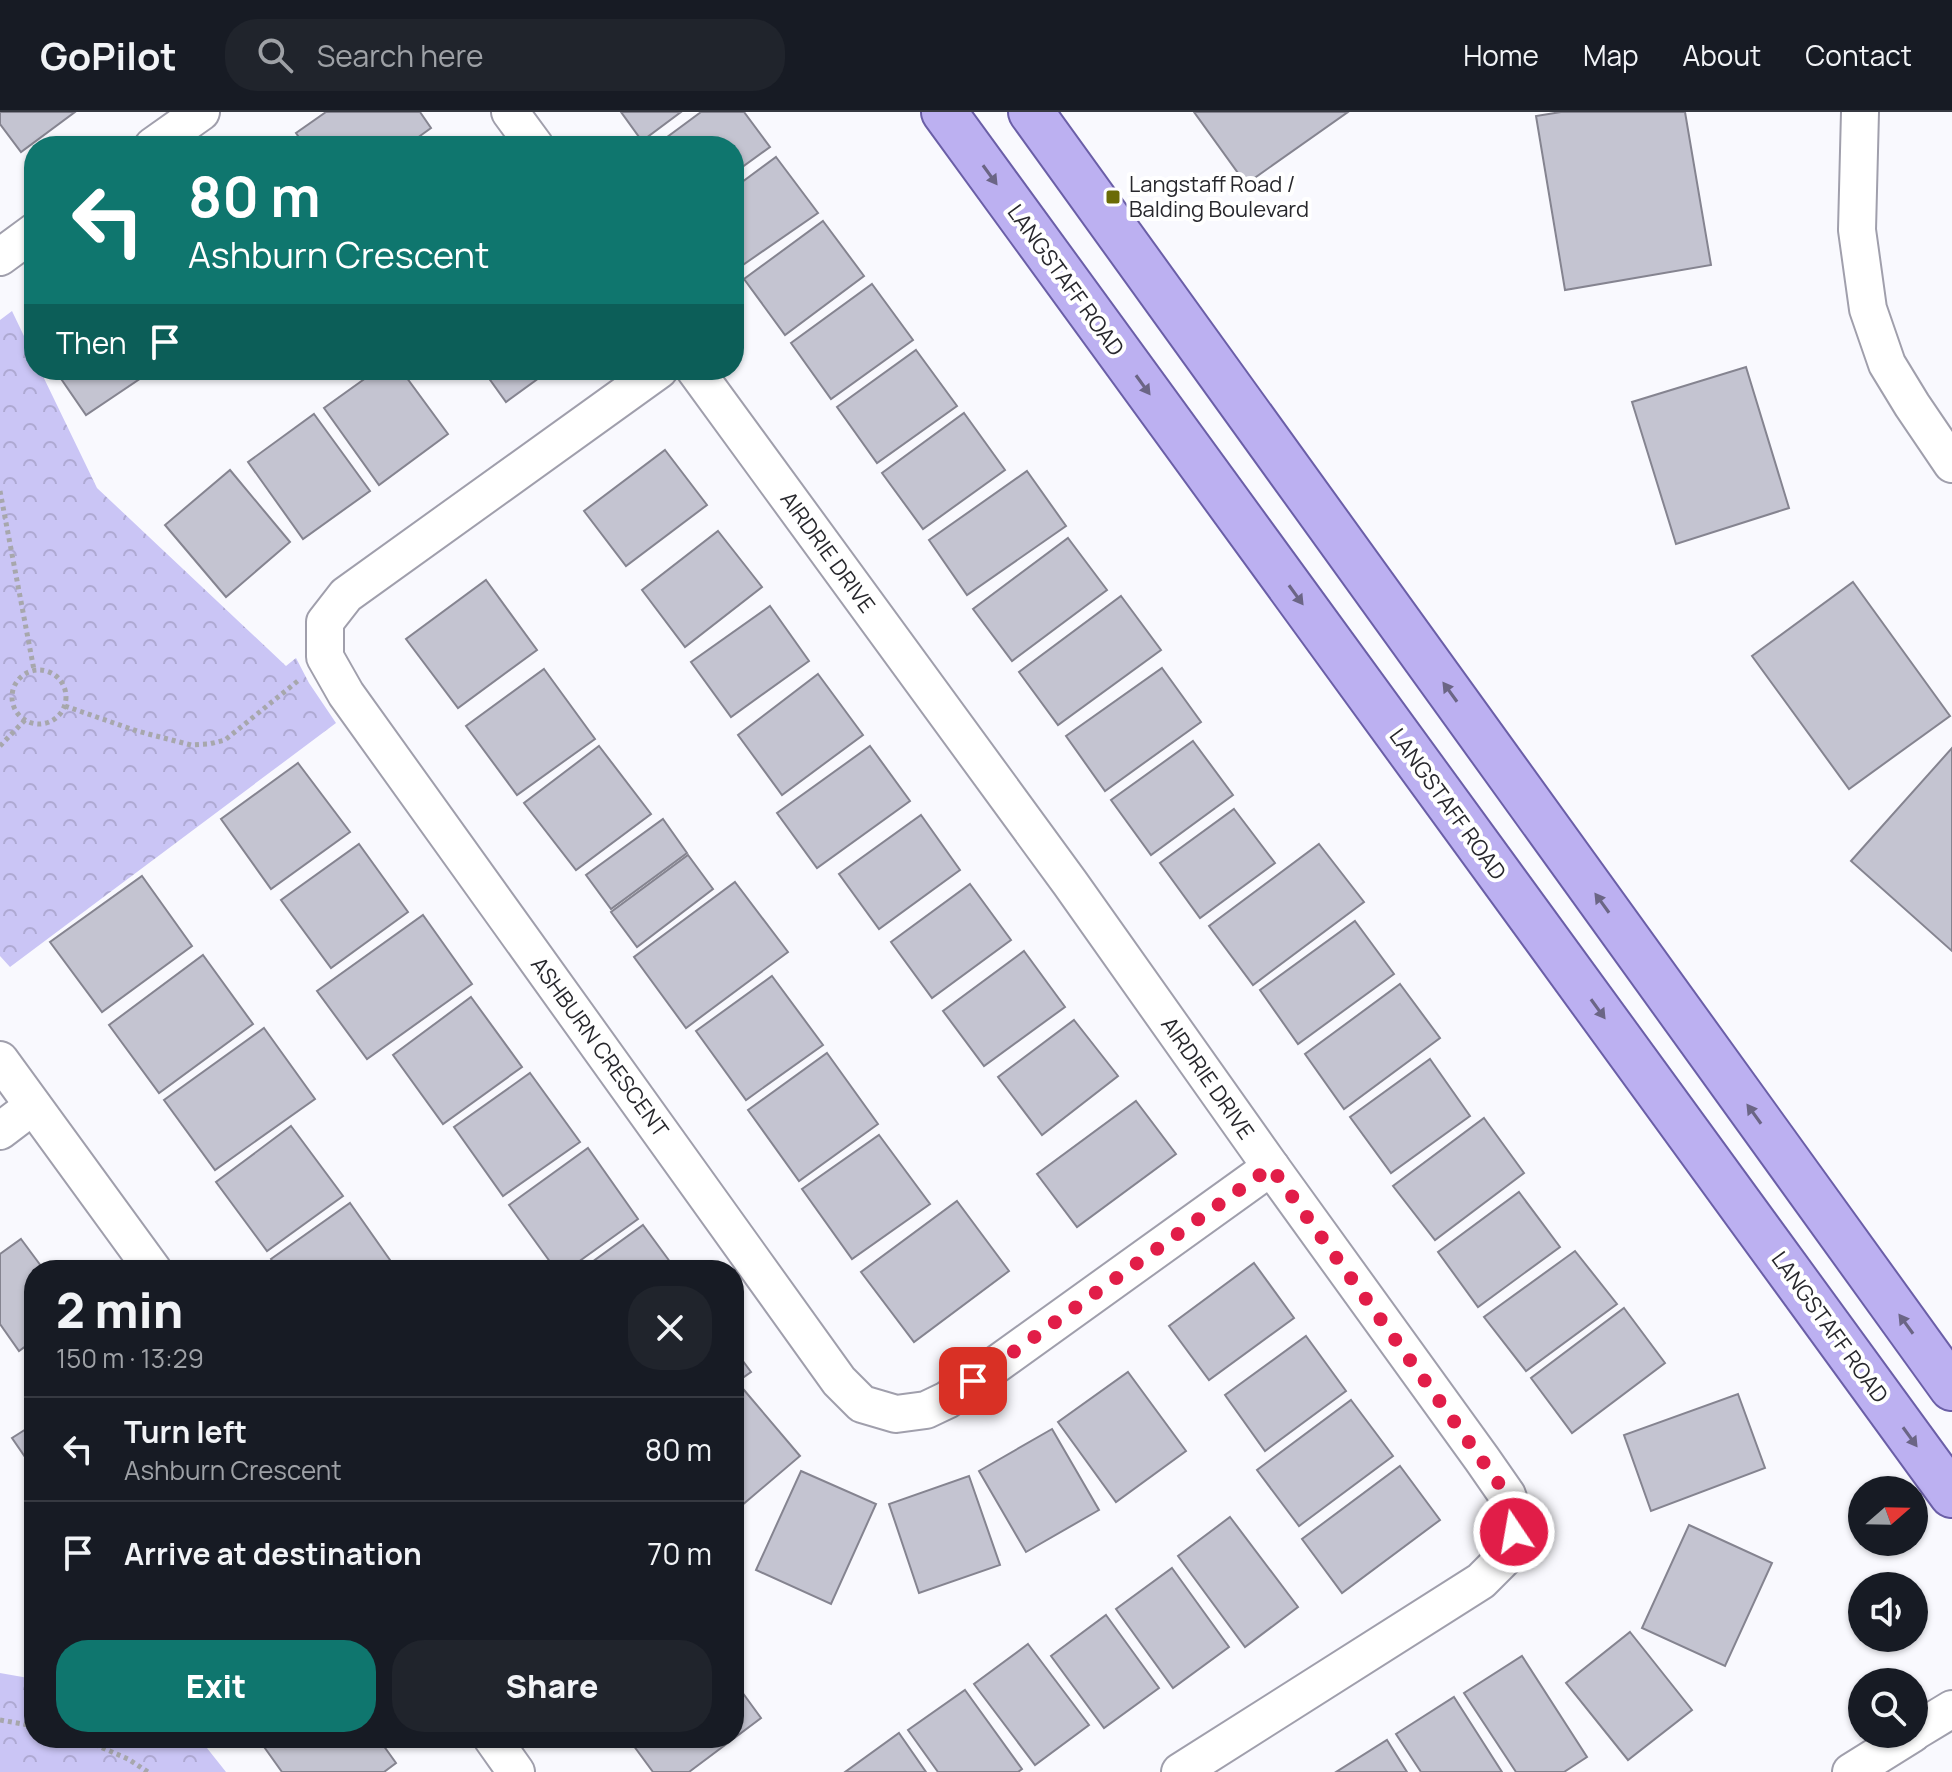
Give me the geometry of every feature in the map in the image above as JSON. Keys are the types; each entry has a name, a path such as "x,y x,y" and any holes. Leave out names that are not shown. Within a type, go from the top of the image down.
{"main road":[{"name":"LANGSTAFF ROAD","path":"944,112 1952,1495"},
{"path":"1031,112 1952,1388"}],"street":[{"path":"167,136 201,112"},
{"path":"510,112 528,136"},
{"path":"1860,112 1857,230 1868,309 1887,364 1952,464"},
{"path":"0,257 24,239"},
{"name":"ASHBURN CRESCENT","path":"645,380 346,595 325,622 325,657 346,694 839,1381 862,1404 896,1414 926,1410 937,1405 1271,1167"},
{"name":"AIRDRIE DRIVE","path":"702,380 1051,858 1507,1495 1514,1515 1514,1532 1508,1554 1481,1581 1180,1772"},
{"path":"0,1060 146,1260"},
{"path":"0,1131 33,1106"},
{"path":"1928,1724 1952,1709"},
{"path":"499,1748 516,1772"},
{"path":"1851,1772 1889,1748"}],"path":[{"path":"0,491 34,670"},
{"path":"26,672 50,672 66,690 65,706 55,719 40,724 25,720 14,708 12,692 26,672"},
{"path":"65,706 137,731 191,745 209,744 225,740 300,680"},
{"path":"0,746 25,720"},
{"path":"0,1720 24,1724"},
{"path":"103,1748 148,1772"}],"green space":[{"path":"12,311 24,336 24,380 45,380 97,488 286,666 296,658 336,723 10,967 0,956 0,320"},
{"path":"0,1673 24,1677 24,1748 207,1748 226,1772 0,1772"}],"building":[{"path":"0,112 75,112 43,136 24,136 24,150 21,152 0,124"},
{"path":"326,112 420,112 431,128 420,136 298,136 296,133"},
{"path":"621,112 681,112 649,136 638,136"},
{"path":"701,112 744,112 770,147 744,166 744,136 669,136"},
{"path":"1194,112 1348,112 1246,184"},
{"path":"1561,112 1685,112 1711,265 1565,290 1536,116"},
{"path":"776,157 818,213 744,264 744,181"},
{"path":"823,221 864,276 785,335 744,279"},
{"path":"872,284 913,340 831,399 791,343"},
{"path":"916,350 957,406 877,463 837,407"},
{"path":"1746,367 1789,508 1676,544 1632,402"},
{"path":"62,380 138,380 86,415"},
{"path":"363,380 408,380 448,434 379,485 324,408"},
{"path":"490,380 536,380 506,402"},
{"path":"964,413 1005,470 923,529 882,473"},
{"path":"314,414 370,491 303,539 248,462"},
{"path":"665,450 707,505 626,566 584,511"},
{"path":"230,470 290,542 226,597 165,525"},
{"path":"1027,471 1066,526 967,595 929,540"},
{"path":"718,531 762,587 685,647 642,590"},
{"path":"1068,538 1107,590 1012,661 973,609"},
{"path":"486,580 537,650 458,708 406,639"},
{"path":"1853,582 1950,716 1849,789 1752,656"},
{"path":"1121,596 1161,650 1058,725 1019,672"},
{"path":"770,606 809,661 731,717 691,662"},
{"path":"1162,668 1201,722 1105,791 1066,736"},
{"path":"544,669 595,739 517,795 466,726"},
{"path":"818,674 863,735 782,795 738,735"},
{"path":"1193,741 1233,795 1151,855 1111,800"},
{"path":"599,746 651,814 576,870 524,803"},
{"path":"870,746 910,801 817,868 777,813"},
{"path":"1952,748 1952,951 1851,861"},
{"path":"298,763 350,832 271,889 221,819"},
{"path":"1234,809 1275,863 1200,918 1160,863"},
{"path":"921,815 960,870 879,929 839,874"},
{"path":"663,819 687,853 611,909 586,875"},
{"path":"359,844 408,912 331,968 281,900"},
{"path":"1319,844 1364,902 1253,985 1209,926"},
{"path":"688,855 713,889 637,947 611,912"},
{"path":"142,876 192,946 102,1012 50,942"},
{"path":"735,882 788,952 686,1028 634,957"},
{"path":"970,884 1011,940 932,998 891,942"},
{"path":"423,915 472,984 367,1059 317,991"},
{"path":"1355,921 1394,974 1298,1044 1260,990"},
{"path":"1024,951 1065,1007 984,1066 943,1011"},
{"path":"203,955 253,1024 159,1093 109,1025"},
{"path":"772,976 823,1045 746,1100 696,1031"},
{"path":"1400,984 1440,1038 1344,1109 1305,1054"},
{"path":"471,997 522,1067 443,1124 393,1055"},
{"path":"1074,1020 1118,1076 1042,1135 998,1077"},
{"path":"264,1028 315,1099 215,1170 164,1100"},
{"path":"827,1053 878,1124 799,1181 748,1110"},
{"path":"1430,1059 1470,1116 1391,1173 1350,1117"},
{"path":"530,1073 580,1142 503,1196 454,1127"},
{"path":"1136,1101 1176,1154 1077,1227 1037,1174"},
{"path":"1484,1118 1524,1173 1435,1240 1393,1186"},
{"path":"291,1126 343,1196 267,1251 216,1182"},
{"path":"879,1135 930,1204 852,1259 802,1189"},
{"path":"588,1148 638,1219 581,1260 549,1260 509,1205"},
{"path":"1519,1192 1560,1247 1478,1307 1438,1252"},
{"path":"957,1201 1009,1271 914,1342 861,1272"},
{"path":"350,1203 390,1260 272,1260"},
{"path":"643,1225 669,1260 595,1260"},
{"path":"21,1239 37,1260 24,1260 24,1347 19,1351 0,1324 0,1254"},
{"path":"1575,1251 1617,1304 1526,1371 1484,1317"},
{"path":"1254,1263 1294,1318 1209,1380 1169,1326"},
{"path":"1624,1308 1665,1363 1572,1433 1531,1378"},
{"path":"1306,1336 1346,1391 1265,1451 1225,1395"},
{"path":"744,1363 751,1372 744,1377"},
{"path":"1128,1372 1186,1451 1116,1502 1058,1422"},
{"path":"744,1390 800,1456 744,1504"},
{"path":"1738,1394 1765,1468 1651,1511 1624,1435"},
{"path":"1351,1400 1393,1456 1299,1526 1257,1470"},
{"path":"1052,1429 1099,1510 1026,1552 979,1471"},
{"path":"24,1430 24,1455 12,1438"},
{"path":"1400,1466 1440,1520 1342,1593 1302,1539"},
{"path":"801,1471 876,1504 831,1604 756,1570"},
{"path":"969,1476 1000,1565 919,1593 889,1504"},
{"path":"1230,1517 1298,1607 1245,1647 1178,1556"},
{"path":"1689,1525 1772,1563 1725,1666 1642,1628"},
{"path":"1172,1568 1229,1647 1173,1688 1116,1609"},
{"path":"1106,1615 1159,1688 1104,1728 1051,1656"},
{"path":"1630,1632 1692,1710 1628,1760 1566,1683"},
{"path":"1028,1644 1089,1725 1035,1765 974,1684"},
{"path":"1522,1656 1587,1757 1564,1772 1516,1772 1464,1693"},
{"path":"965,1690 1022,1769 1018,1772 938,1772 908,1730"},
{"path":"744,1695 761,1718 744,1731"},
{"path":"1454,1697 1502,1772 1421,1772 1396,1734"},
{"path":"899,1733 926,1772 845,1772"},
{"path":"1387,1740 1407,1772 1336,1772"},
{"path":"265,1748 385,1748 396,1763 384,1772 282,1772"},
{"path":"635,1748 721,1748 689,1772 653,1772"}],"place":[{"name":"Langstaff Road / Balding Boulevard","path":"1113,197"}],"route":[{"path":"973,1381 1271,1167 1507,1495 1514,1515 1514,1532"}]}
